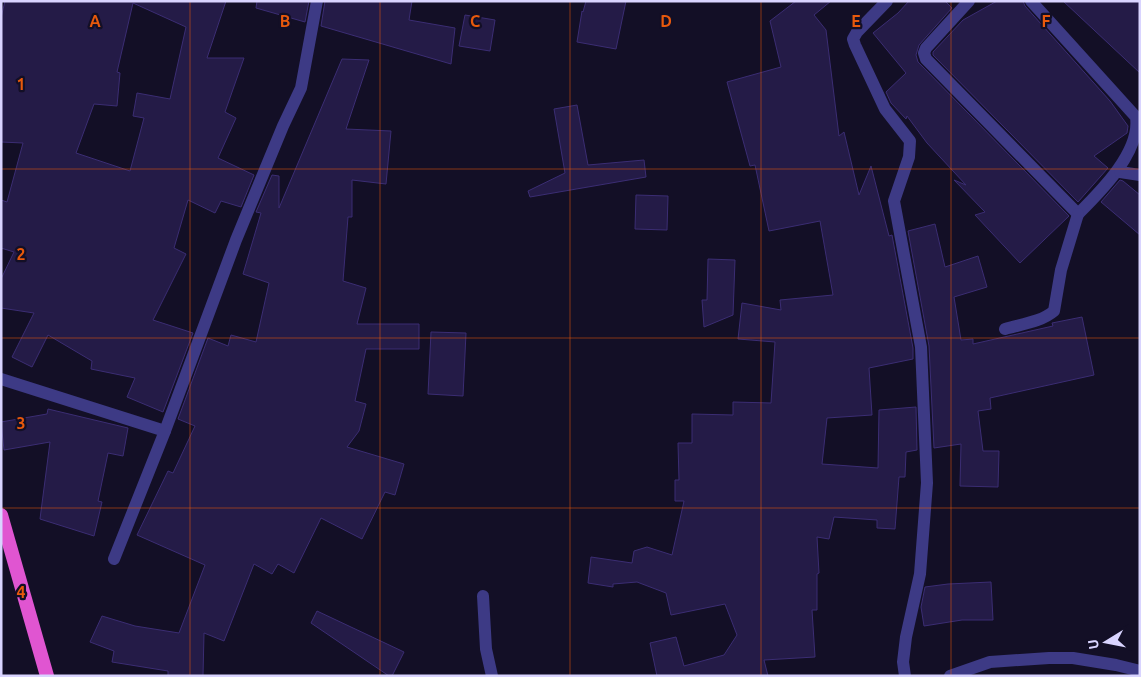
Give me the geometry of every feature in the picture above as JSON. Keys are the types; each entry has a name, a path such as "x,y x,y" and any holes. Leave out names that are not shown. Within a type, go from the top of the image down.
{"highway":[{"path":"2,522 47,676"}],"street":[{"path":"114,559 165,431 236,240 283,126 301,88 317,1"},
{"path":"887,1 857,32 854,39 855,45 885,109 910,141 909,157 894,201 921,347 927,483 920,574 906,637 905,676"},
{"path":"968,1 926,48 924,53 926,59 1078,214"},
{"path":"1005,329 1042,318 1054,310 1061,270 1078,214 1120,172 1136,145 1139,124 1136,117 1031,1"},
{"path":"1120,172 1140,174"},
{"path":"1,379 165,431"},
{"path":"483,596 486,649 492,676"},
{"path":"950,676 990,662 1049,658 1073,658 1140,671"}],"building":[{"path":"5,1 226,1 207,58 244,58 225,112 236,118 218,158 254,175 241,207 221,201 215,213 188,200 174,248 186,254 153,320 193,333 163,412 127,397 135,378 91,369 92,361 48,335 32,367 12,357 34,313 1,308 1,279 14,252 1,248 1,200 7,202 23,143 1,142 1,18","holes":["133,3 186,27 170,99 137,93 133,116 144,118 130,171 76,153 94,104 117,106 120,73 117,72"]},
{"path":"257,1 309,1 305,22 256,8"},
{"path":"325,1 412,1 409,20 455,28 451,64 321,26"},
{"path":"586,1 626,1 616,49 577,42 582,11"},
{"path":"796,1 831,1 814,15 826,30 839,136 844,132 859,195 871,166 889,236 892,235 913,348 913,359 869,368 872,415 827,418 822,464 878,468 879,410 916,407 917,450 906,452 905,477 899,477 895,529 877,528 877,520 834,517 829,539 817,537 819,573 817,574 817,610 812,610 815,657 764,660 768,676 657,676 650,643 676,637 684,666 724,655 737,635 725,604 671,615 666,593 637,582 613,584 613,587 588,583 591,557 632,563 634,551 647,547 672,555 684,501 675,501 675,480 679,480 678,443 692,443 692,414 733,415 733,402 771,403 775,342 738,339 742,303 781,310 780,300 833,295 820,221 769,231 755,165 750,166 727,82 781,67 770,21"},
{"path":"909,1 945,1 952,8 919,45 916,55 918,62 1069,216 1020,263 975,215 985,212 954,180 966,185 927,143 907,116 906,119 891,103 886,92 906,73 873,33 898,13"},
{"path":"997,1 1023,1 1025,6 1110,101 1128,126 1127,133 1094,156 1108,168 1078,202 933,55 933,52 963,20"},
{"path":"1063,1 1140,1 1140,73"},
{"path":"465,15 495,20 490,51 459,46"},
{"path":"342,59 369,60 346,129 391,131 386,184 352,180 352,217 348,217 343,281 366,288 357,324 419,324 419,349 366,349 355,401 366,404 359,431 347,447 404,464 395,495 385,492 362,539 321,518 294,573 278,564 272,574 254,564 224,641 204,633 203,676 168,676 168,671 112,662 114,651 90,642 102,616 135,626 179,633 205,565 137,535 168,471 173,473 195,426 178,419 208,338 228,346 231,335 256,342 269,283 243,274 261,213 256,212 272,175 279,176 279,208"},
{"path":"577,105 588,165 644,160 646,177 530,197 528,191 565,173 554,109"},
{"path":"1120,180 1140,195 1140,235 1101,202"},
{"path":"636,195 668,196 667,230 635,229"},
{"path":"935,224 945,267 978,256 987,287 954,297 961,340 973,339 973,344 1053,326 1052,323 1082,317 1094,375 990,398 991,409 978,411 983,451 999,451 998,487 960,486 961,444 934,448 929,346 908,231"},
{"path":"708,259 735,260 733,315 704,327 702,300 707,300"},
{"path":"431,332 466,333 463,396 428,394"},
{"path":"48,409 128,428 123,456 108,453 98,501 102,502 94,536 40,519 50,442 4,450 1,422 47,414"},
{"path":"991,582 993,620 962,620 924,626 921,607 925,587"},
{"path":"317,611 404,652 392,676 389,676 311,623"}]}
